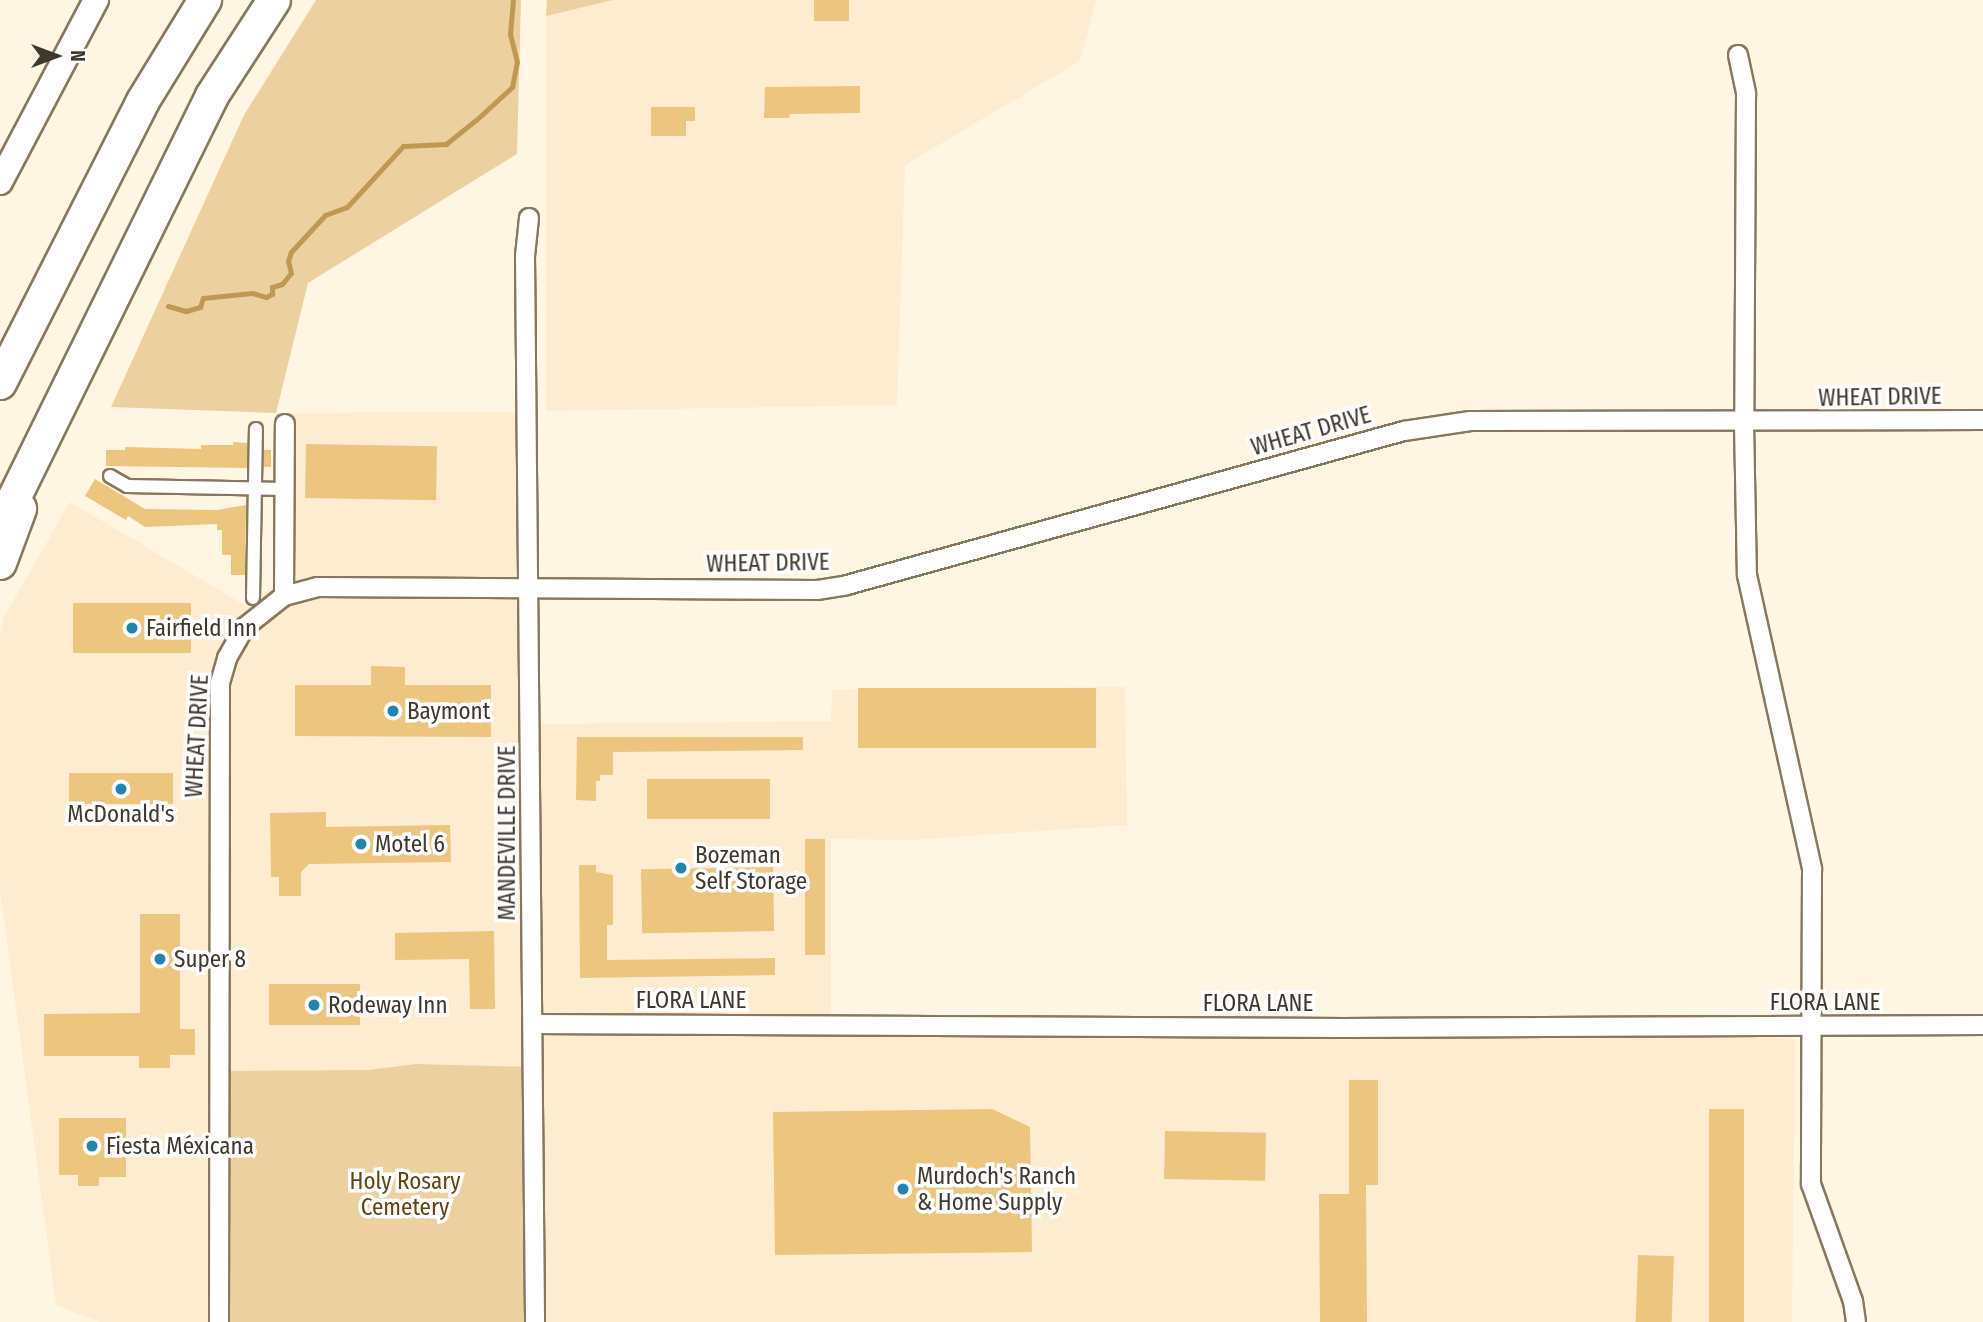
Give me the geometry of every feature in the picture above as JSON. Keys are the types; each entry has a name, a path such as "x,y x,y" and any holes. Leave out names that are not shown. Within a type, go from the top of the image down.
{"highway":[{"path":"0,383 143,101 205,0"},
{"path":"0,527 212,96 274,0"},
{"path":"0,564 57,412"}],"main road":[{"path":"0,182 96,0"}],"street":[{"path":"1738,55 1746,93 1744,423 1747,575 1812,869 1811,1184 1853,1301 1856,1322"},
{"name":"MANDEVILLE DRIVE","path":"529,218 525,256 530,590 534,1322"},
{"name":"WHEAT DRIVE","path":"219,1322 220,683 227,658 245,627 284,596 317,587 817,590 847,585 1431,425 1470,421 1744,423 1983,420"},
{"path":"284,596 285,424"},
{"path":"253,598 256,429"},
{"path":"110,476 127,486 284,489"},
{"name":"FLORA LANE","path":"533,1024 1983,1026"}],"shaded area":[{"path":"613,0 1096,0 1080,61 905,165 897,405 546,411 546,16"},
{"path":"528,412 531,724 831,721 832,690 1125,687 1127,825 912,840 831,839 831,1025 1729,1035 1795,1039 1792,1322 535,1322 533,1068 416,1064 368,1070 219,1322 100,1322 56,1305 0,890 0,635 4,617 70,502 248,607 274,585 276,413"}],"green space":[{"path":"316,0 521,0 517,154 308,283 276,413 111,407 244,115"},
{"path":"547,0 613,0 546,16"},
{"name":"Holy Rosary Cemetery","path":"416,1064 533,1067 535,1322 219,1322 219,1071 368,1070"}],"building":[{"path":"814,0 849,0 849,21 814,21"},
{"path":"860,86 860,113 790,114 789,118 764,118 765,87"},
{"path":"651,107 695,107 695,121 686,121 686,136 651,136"},
{"path":"233,442 247,443 247,468 106,466 106,450 125,450 125,447 201,449 201,445 233,445"},
{"path":"306,444 437,446 436,500 305,498"},
{"path":"264,450 271,450 271,467 264,467"},
{"path":"95,479 145,509 217,510 246,505 245,575 231,575 231,555 222,555 222,530 217,530 217,524 145,527 128,516 126,520 85,496"},
{"name":"Fairfield Inn","path":"73,603 191,603 191,653 73,653"},
{"name":"Baymont","path":"371,666 405,667 405,685 491,685 491,737 295,736 295,685 371,685"},
{"path":"858,688 1096,688 1096,748 858,748"},
{"path":"577,737 803,737 803,750 613,752 613,775 600,775 600,781 596,781 596,801 576,800"},
{"name":"McDonald's","path":"69,773 173,773 173,804 69,804"},
{"path":"647,779 770,779 770,819 647,819"},
{"name":"Motel 6","path":"326,812 326,827 450,825 451,862 309,864 301,872 301,896 279,896 279,877 271,877 270,813"},
{"path":"805,839 825,839 825,955 805,955"},
{"path":"579,865 596,865 596,872 613,875 613,925 607,925 607,960 775,958 775,975 580,978"},
{"path":"773,867 774,931 642,933 641,869"},
{"name":"Super 8","path":"140,914 180,914 180,1029 195,1029 195,1055 170,1055 170,1068 139,1068 139,1056 44,1056 44,1014 140,1013"},
{"path":"494,931 495,1009 470,1009 469,959 395,960 395,933"},
{"name":"Rodeway Inn","path":"269,984 360,984 360,1025 269,1025"},
{"path":"1349,1080 1378,1080 1378,1185 1366,1185 1367,1322 1320,1322 1319,1194 1349,1194"},
{"name":"Murdoch's Ranch & Home Supply","path":"992,1109 1030,1127 1032,1252 775,1255 773,1112"},
{"path":"1709,1109 1744,1109 1744,1322 1709,1322"},
{"name":"Fiesta Méxicana","path":"59,1118 126,1118 126,1177 99,1177 99,1186 78,1186 78,1175 59,1175"},
{"path":"1165,1131 1266,1133 1265,1181 1164,1179"},
{"path":"1638,1255 1674,1256 1672,1322 1636,1322"}],"waterway":[{"path":"168,306 186,311 200,307 203,298 252,293 266,297 272,294 272,287 282,284 291,273 288,261 291,252 325,215 347,207 403,146 446,144 476,120 512,87 517,62 510,34 513,0"}],"place":[{"name":"Fairfield Inn","path":"132,628"},
{"name":"Baymont","path":"393,711"},
{"name":"McDonald's","path":"121,789"},
{"name":"Motel 6","path":"361,844"},
{"name":"Bozeman Self Storage","path":"681,868"},
{"name":"Super 8","path":"160,959"},
{"name":"Rodeway Inn","path":"314,1005"},
{"name":"Fiesta Méxicana","path":"92,1146"},
{"name":"Murdoch's Ranch & Home Supply","path":"903,1189"}]}
